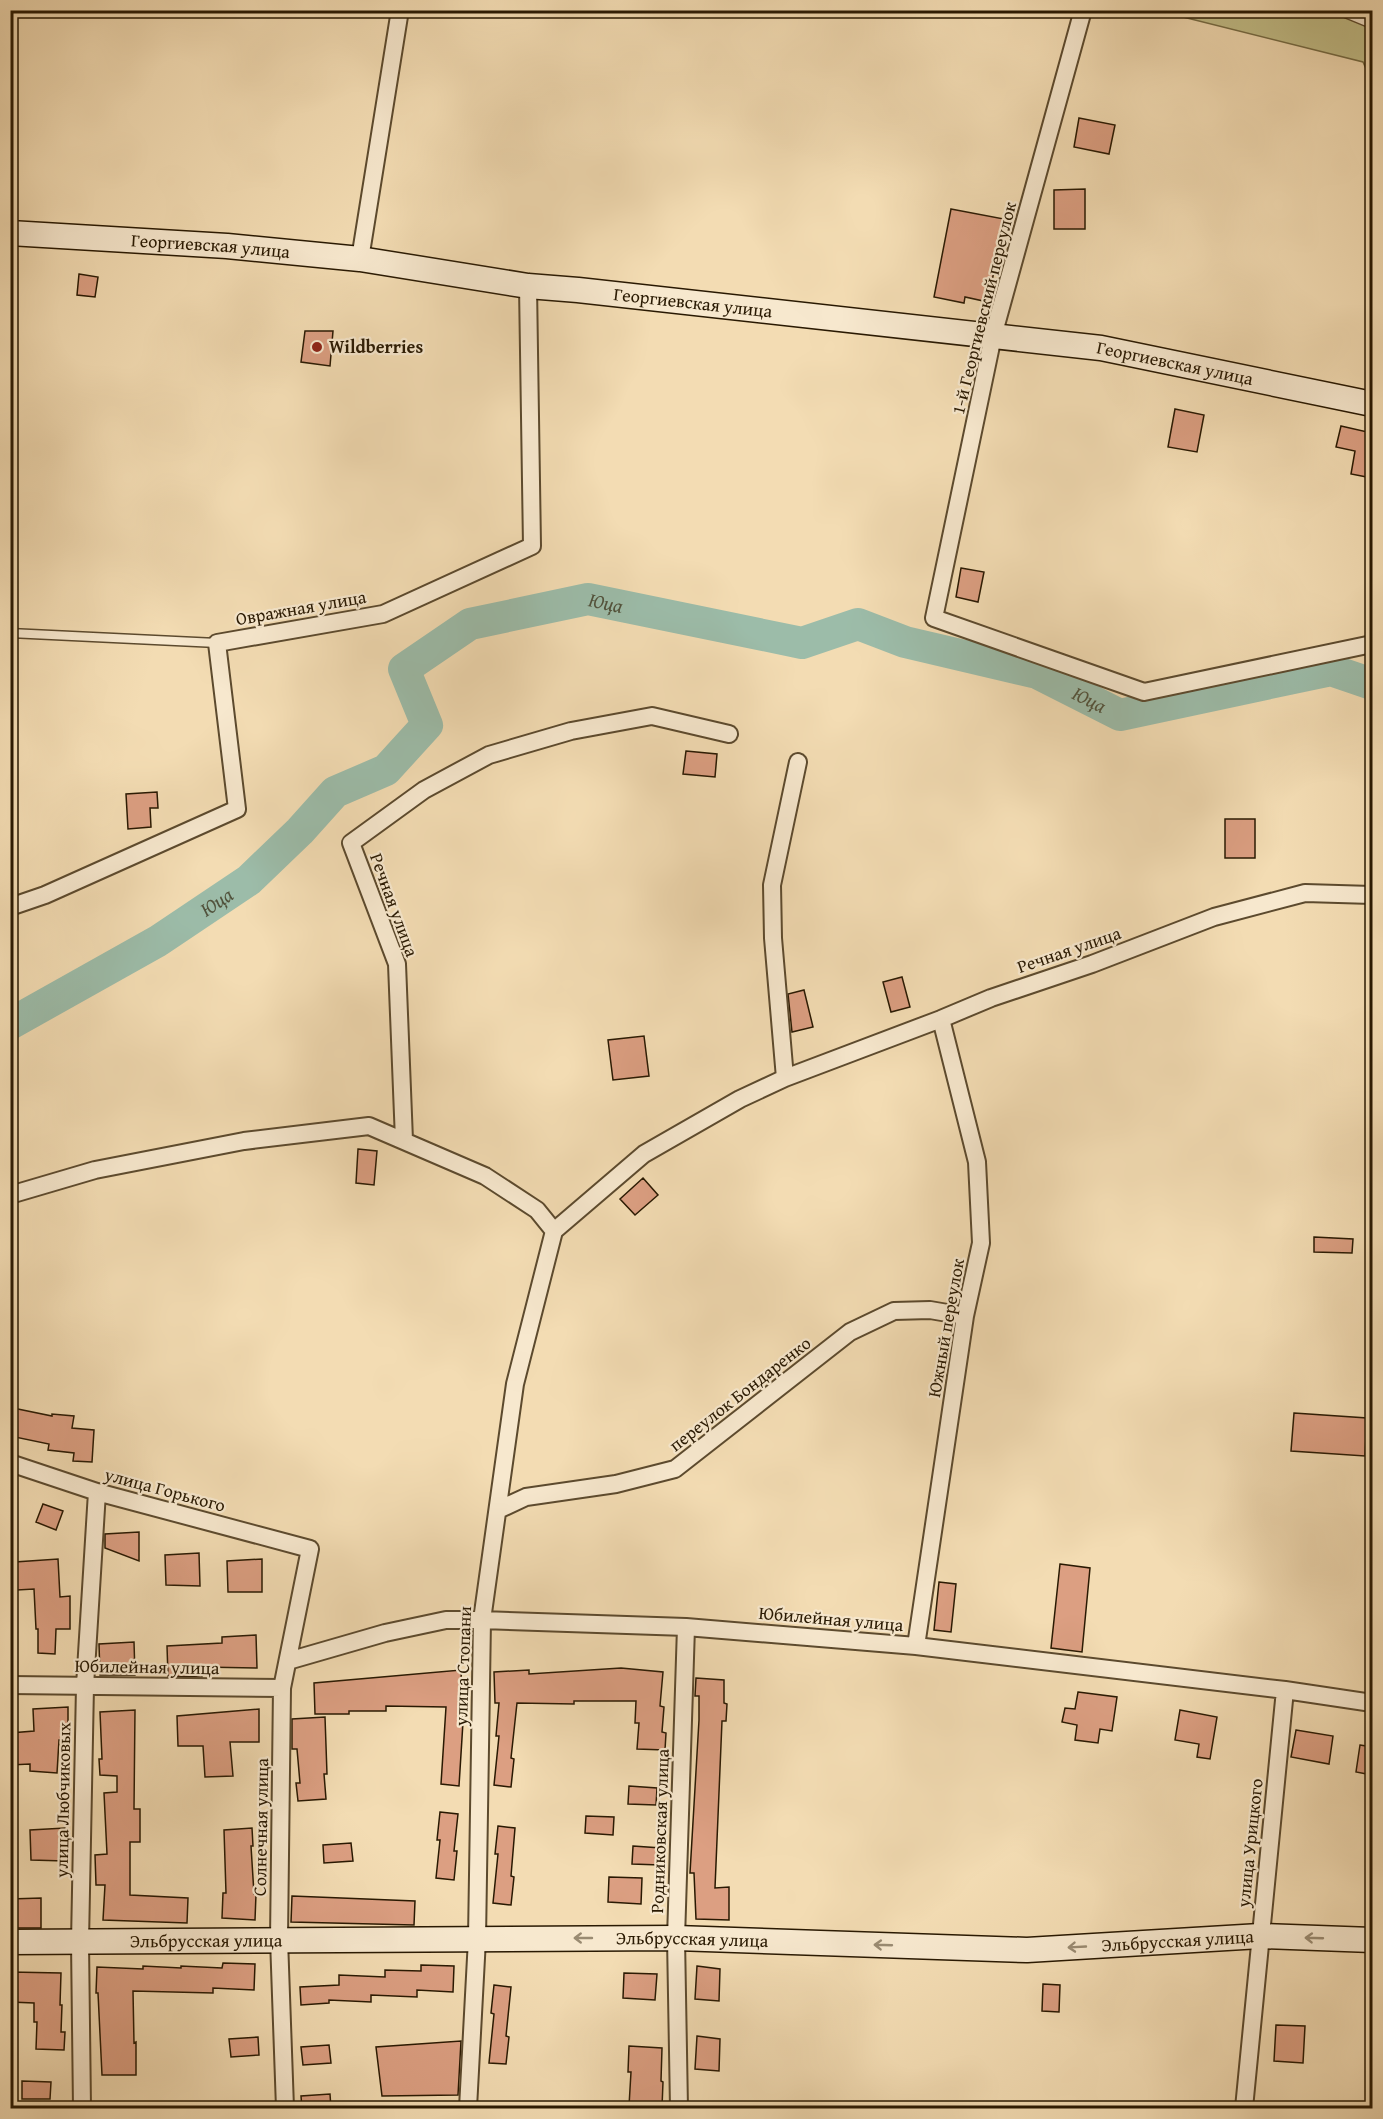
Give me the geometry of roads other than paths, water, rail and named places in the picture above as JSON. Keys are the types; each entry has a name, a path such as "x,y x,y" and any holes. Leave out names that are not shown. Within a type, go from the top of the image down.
{"main road":[{"name":"Георгиевская улица","path":"10,233 226,246 360,259 528,286 1101,348 1372,404"},
{"name":"Эльбрусская улица","path":"10,1942 676,1938 1027,1950 1260,1936 1372,1940"}],"street":[{"path":"360,259 400,10"},
{"name":"1-й Георгиевский переулок","path":"1083,10 993,336 934,618 1144,692 1372,644"},
{"name":"Овражная улица","path":"10,907 45,895 237,808 217,643 383,614 532,546 528,286"},
{"name":"Речная улица","path":"404,1140 396,964 351,843 423,790 489,755 571,730 651,716 729,734"},
{"path":"785,1078 773,938 772,885 798,762"},
{"name":"Речная улица","path":"554,1231 644,1155 740,1099 785,1078 991,998 1092,964 1214,917 1305,893 1372,895"},
{"name":"Южный переулок","path":"916,1646 965,1316 981,1243 977,1162 941,1019"},
{"path":"10,1195 95,1170 244,1141 369,1126 485,1176 537,1210 554,1231"},
{"name":"улица Стопани","path":"468,2109 477,1939 482,1620 515,1384 554,1231"},
{"name":"переулок Бондаренко","path":"498,1510 526,1497 616,1484 675,1469 850,1332 894,1311 930,1310 965,1316"},
{"name":"улица Горького","path":"10,1463 97,1492 310,1549"},
{"name":"улица Любчиковых","path":"82,2109 80,1942 85,1686 97,1492"},
{"name":"Солнечная улица","path":"285,2109 279,1939 282,1688 310,1549"},
{"name":"Юбилейная улица","path":"288,1661 385,1633 446,1620 686,1627 916,1646 1285,1690 1372,1703"},
{"name":"Родниковская улица","path":"679,2109 676,1938 686,1627"},
{"name":"Юбилейная улица","path":"10,1685 282,1688"},
{"name":"улица Урицкого","path":"1244,2109 1285,1690"}],"lane":[{"path":"1338,10 1372,24"},
{"path":"10,633 217,643"}],"waterway":[{"name":"Юца","path":"10,1024 158,941 249,880 300,831 335,792 386,770 427,725 404,669 470,624 588,599 802,643 858,624 905,642 1037,673 1120,715 1331,670 1372,684"}],"place":[{"name":"Wildberries","path":"317,347"}]}
